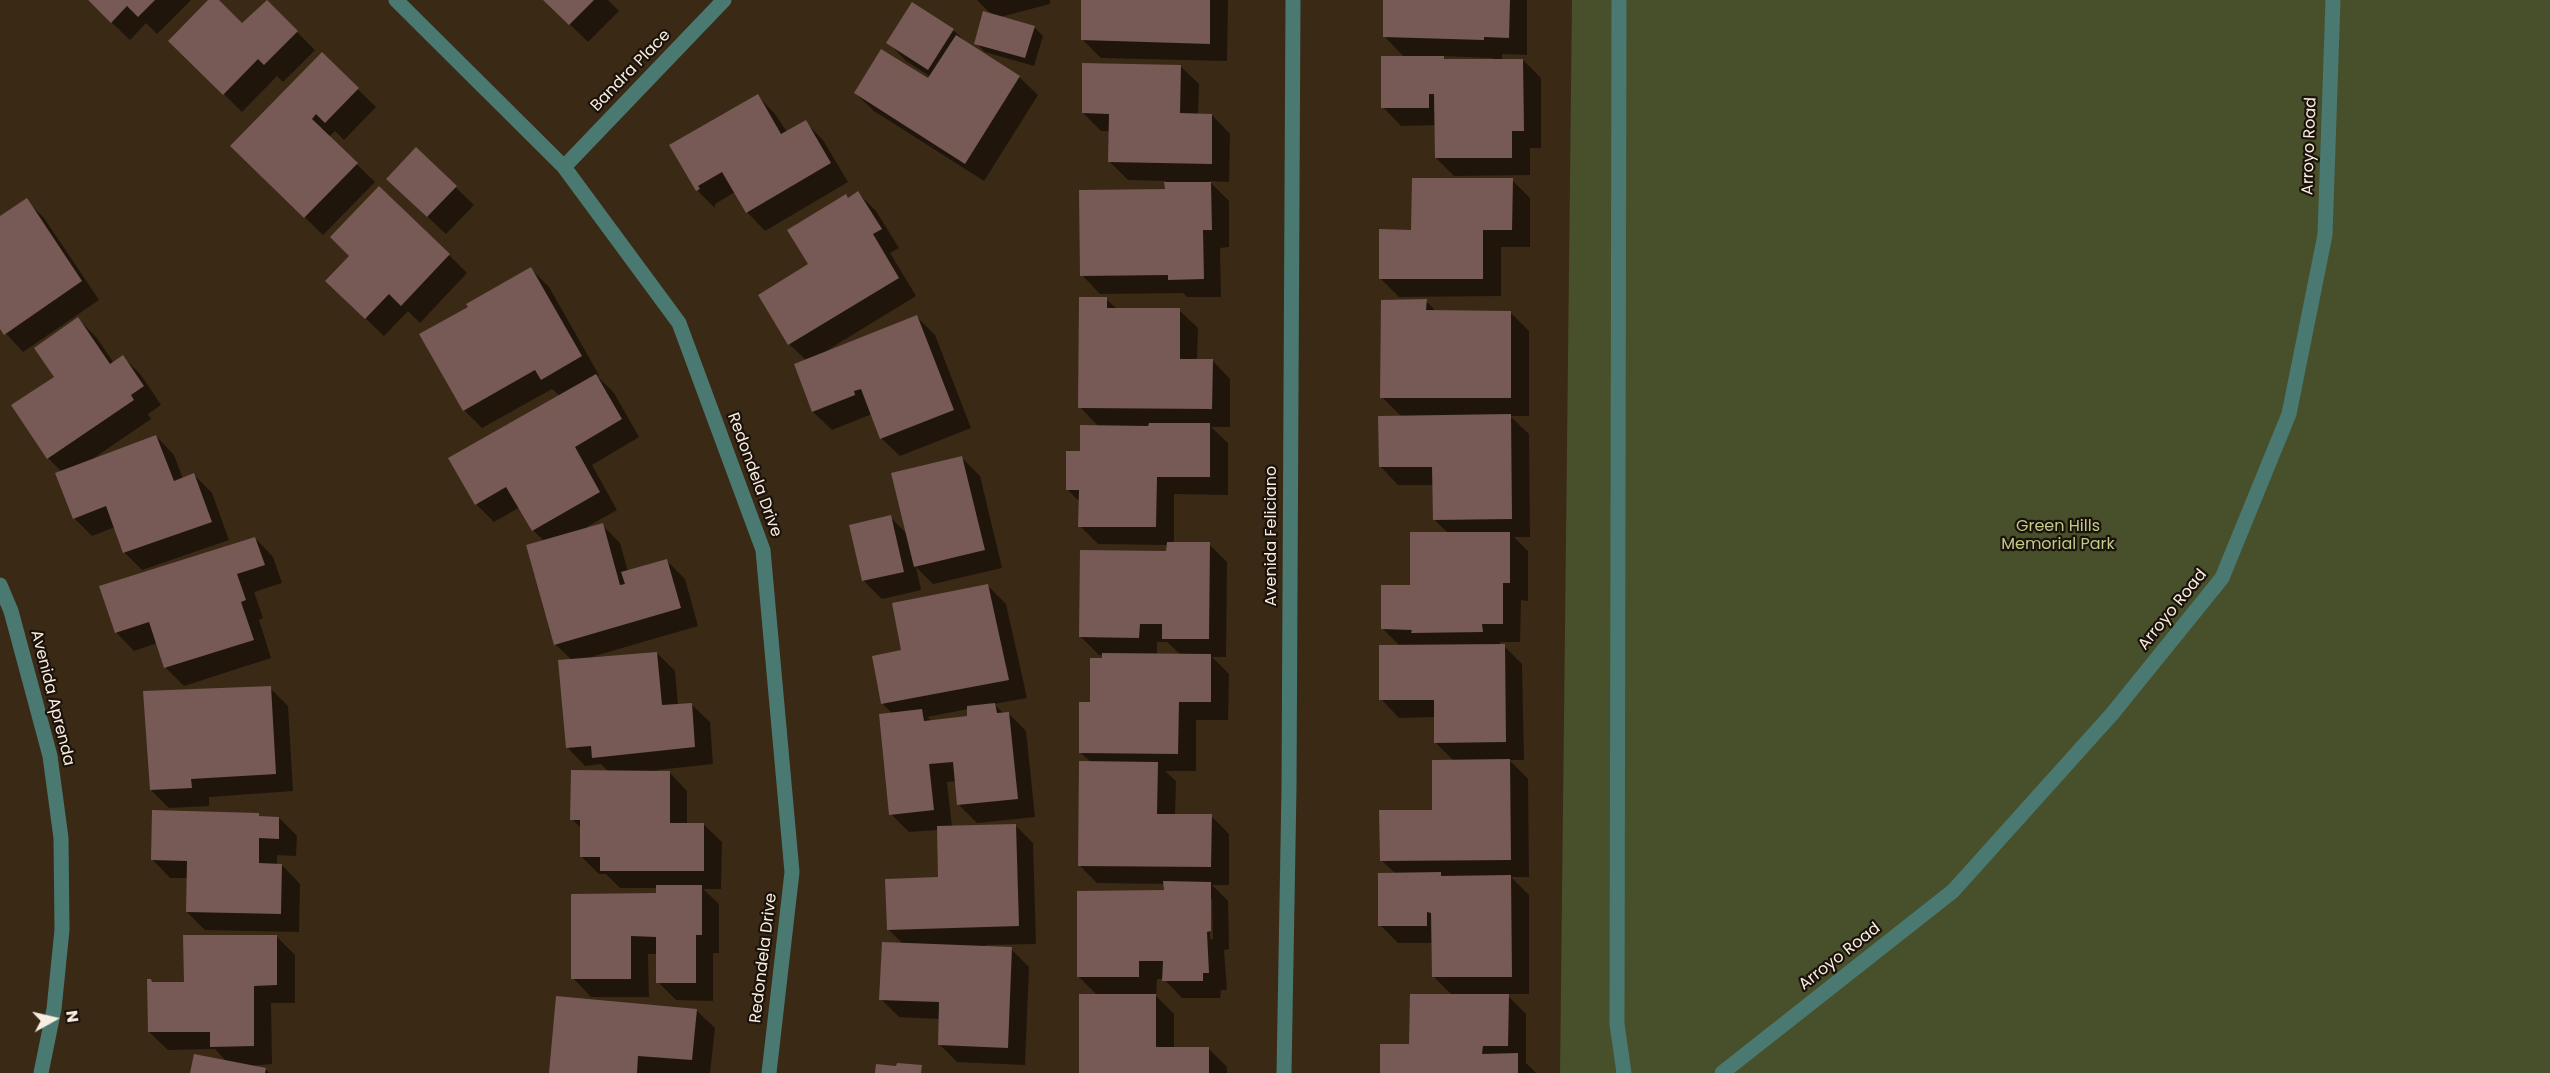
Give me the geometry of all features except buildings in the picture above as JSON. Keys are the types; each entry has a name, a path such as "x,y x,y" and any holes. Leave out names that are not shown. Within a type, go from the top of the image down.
{"street":[{"name":"Redondela Drive","path":"396,0 564,167 679,323 763,550 792,872 769,1073"},
{"name":"Bandra Place","path":"564,167 724,0"},
{"name":"Avenida Feliciano","path":"1284,1073 1289,776 1293,0"},
{"path":"1619,0 1617,1024 1624,1073"},
{"name":"Arroyo Road","path":"1722,1073 1953,891 2112,714 2222,578 2289,414 2325,236 2333,0"},
{"name":"Avenida Aprenda","path":"0,585 11,611 50,756 60,838 62,930 54,1009 41,1073"}],"green space":[{"name":"Green Hills Memorial Park","path":"1572,0 2550,0 2550,1073 1560,1073"}]}
